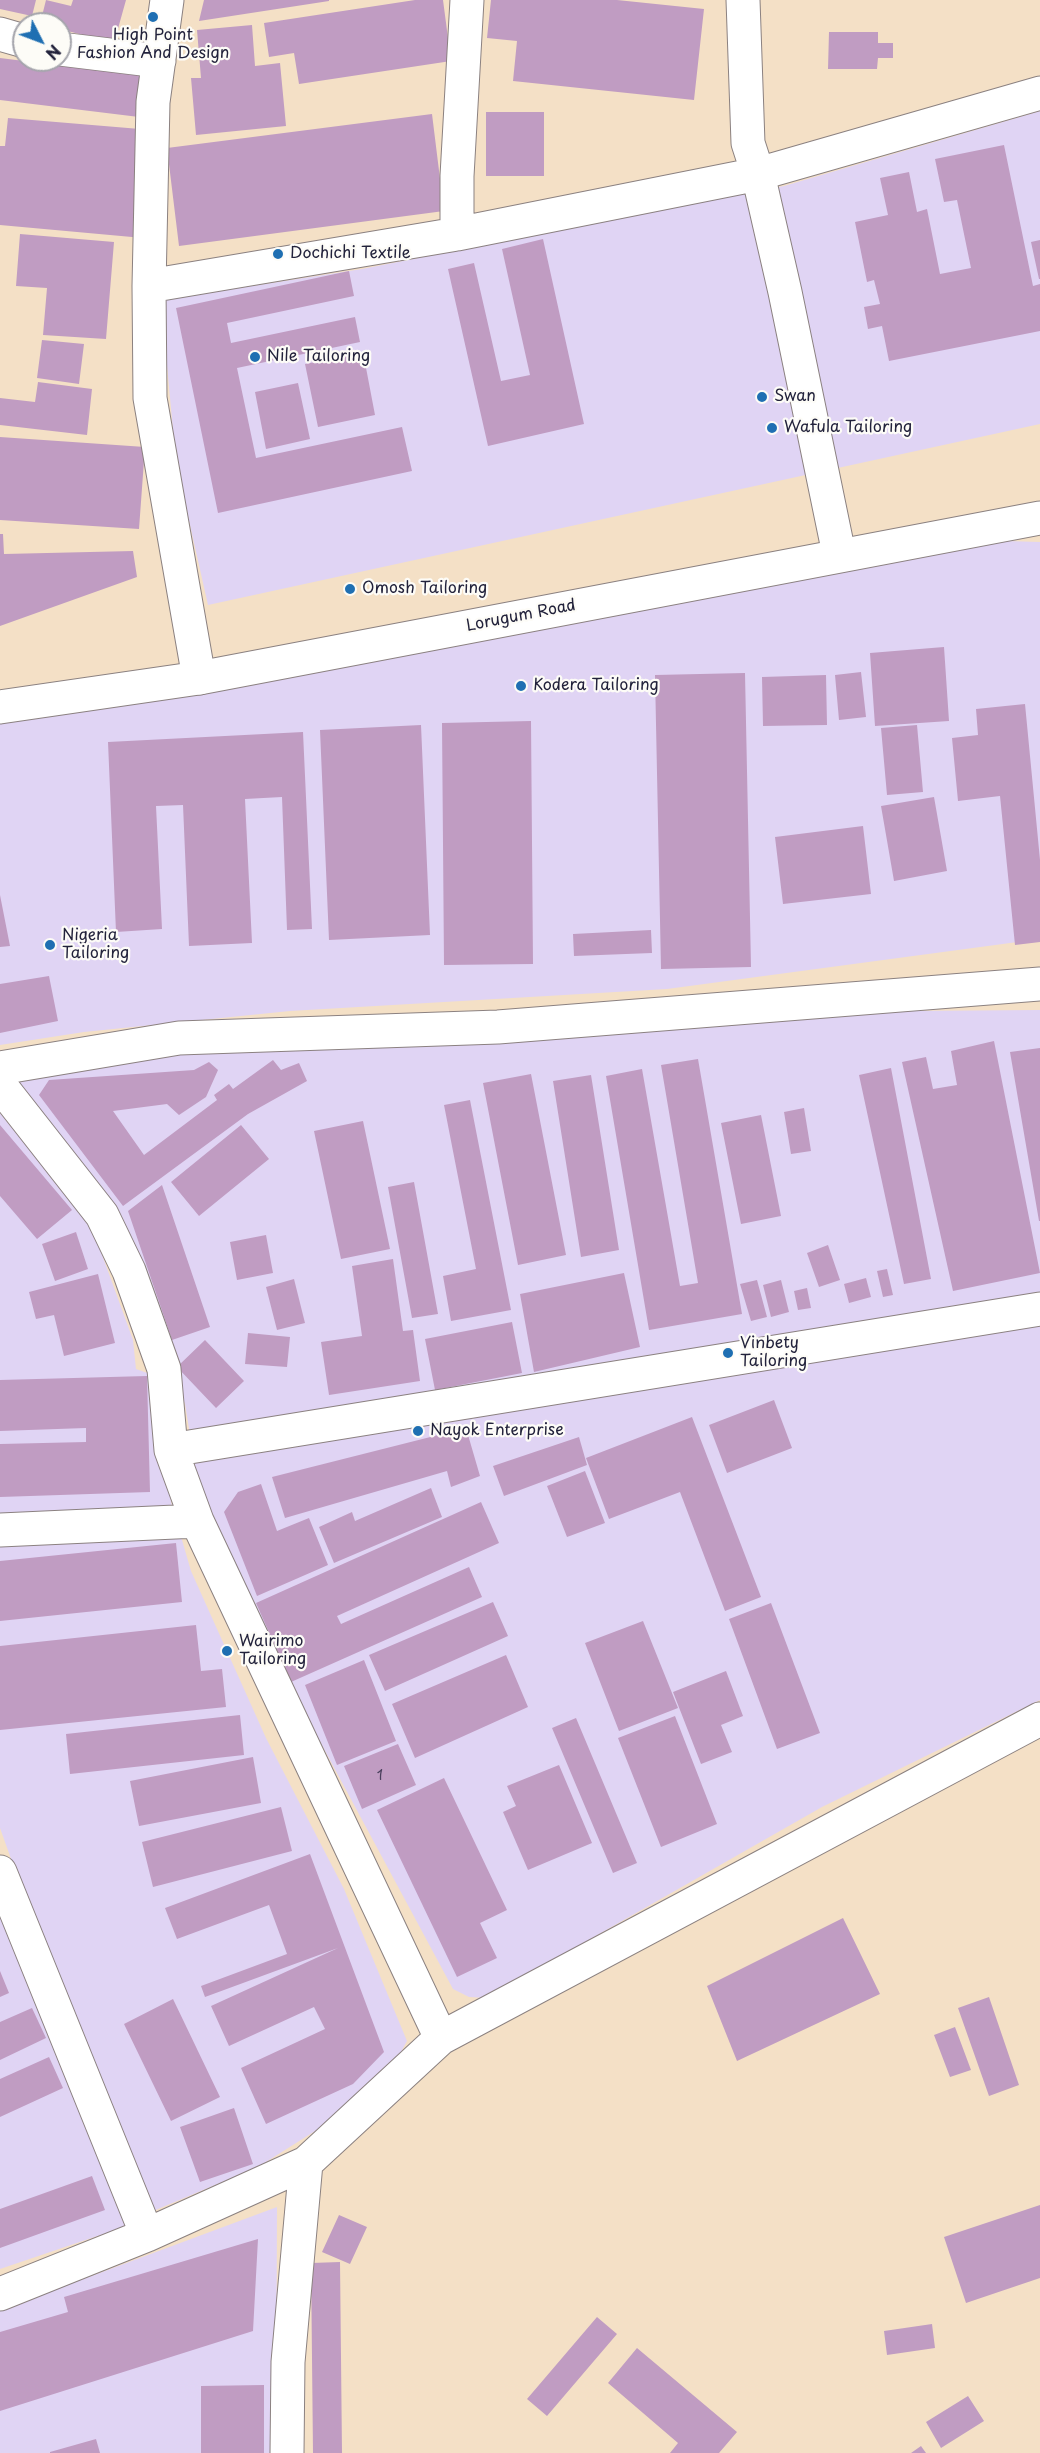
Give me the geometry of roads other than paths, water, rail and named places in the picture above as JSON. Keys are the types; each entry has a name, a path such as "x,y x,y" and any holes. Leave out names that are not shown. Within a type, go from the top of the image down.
{"street":[{"path":"166,0 153,102 148,286 150,398 199,678"},
{"path":"457,234 457,176 467,0"},
{"path":"743,0 748,143 758,174 839,554"},
{"path":"72,50 159,61"},
{"path":"148,286 457,234 758,174 1040,93"},
{"name":"Lorugum Road","path":"0,707 199,678 839,554 1040,518"},
{"path":"0,1068 179,1038 498,1027 1040,984"},
{"path":"0,1085 102,1215 125,1262 164,1369 171,1450 198,1521 441,2038"},
{"path":"171,1450 1040,1309"},
{"path":"0,1530 198,1521"},
{"path":"0,2294 147,2235 306,2163 441,2038 1040,1719"},
{"path":"0,1872 147,2235"},
{"path":"287,2453 288,2362 306,2163"}],"place":[{"name":"High Point Fashion And Design","path":"153,17"},
{"name":"Dochichi Textile","path":"278,254"},
{"name":"Nile Tailoring","path":"255,357"},
{"name":"Swan","path":"762,397"},
{"name":"Wafula Tailoring","path":"772,428"},
{"name":"Omosh Tailoring","path":"350,589"},
{"name":"Kodera Tailoring","path":"521,686"},
{"name":"Nigeria Tailoring","path":"50,945"},
{"name":"Vinbety Tailoring","path":"728,1353"},
{"name":"Nayok Enterprise","path":"418,1431"},
{"name":"Wairimo Tailoring","path":"227,1651"}]}
